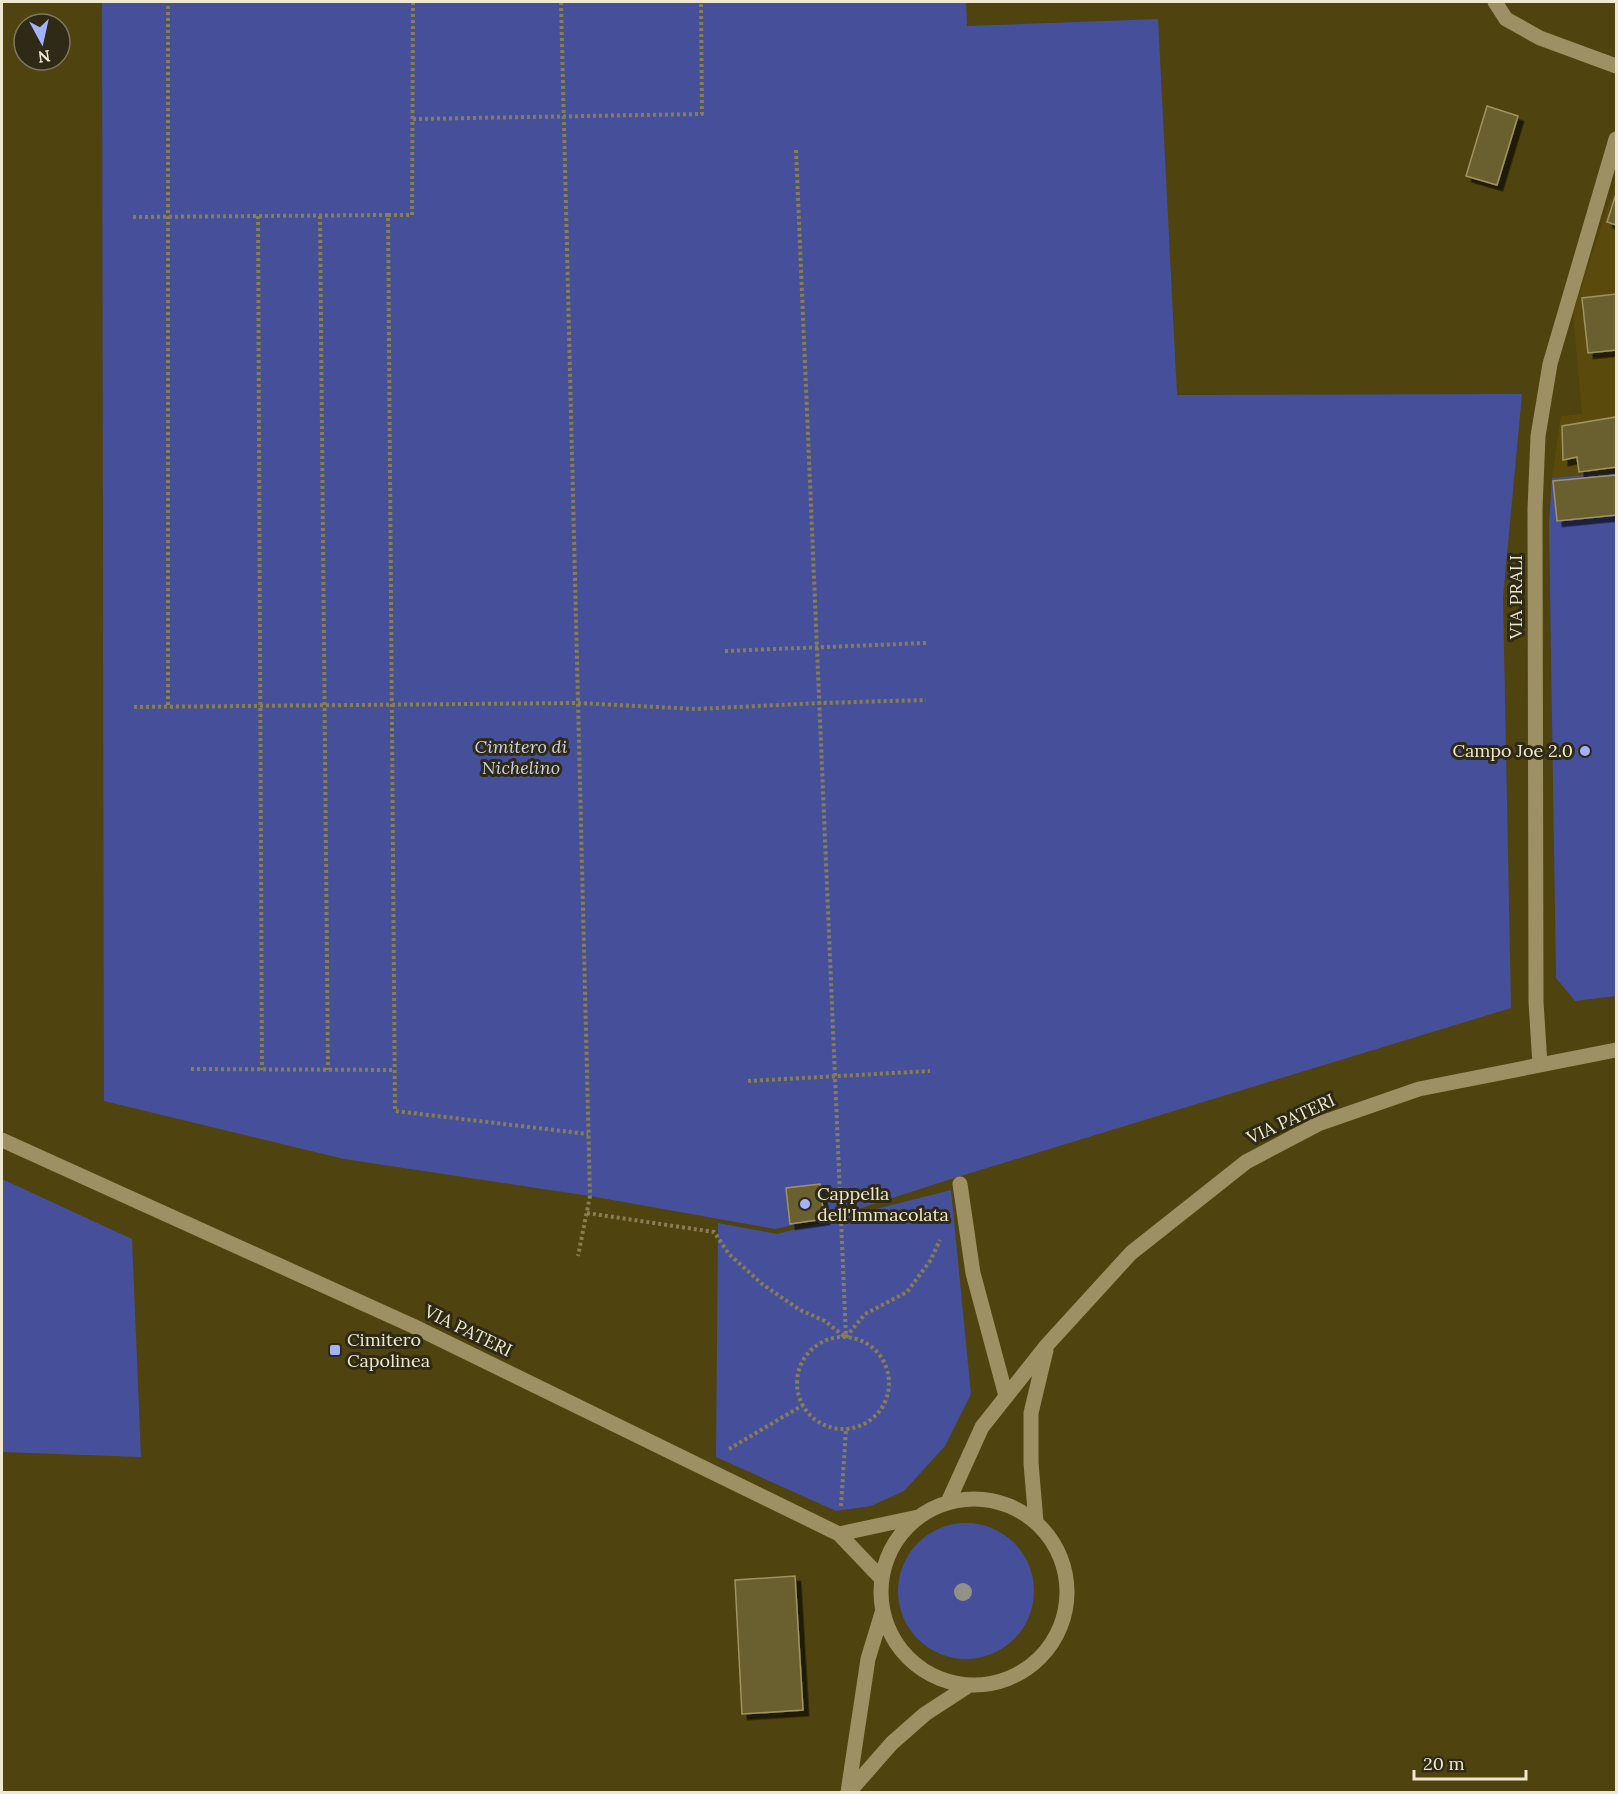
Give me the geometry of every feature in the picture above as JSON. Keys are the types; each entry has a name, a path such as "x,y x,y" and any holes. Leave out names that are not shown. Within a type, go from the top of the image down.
{"street":[{"path":"1495,2 1506,19 1540,38 1617,66"},
{"name":"VIA PRALI","path":"1539,1065 1536,1002 1535,509 1538,436 1550,364 1617,139"},
{"name":"VIA PATERI","path":"948,1502 982,1427 1047,1345 1131,1253 1246,1162 1318,1124 1419,1089 1617,1050"},
{"name":"VIA PATERI","path":"2,1140 413,1326 839,1534"},
{"path":"960,1184 973,1273 1006,1396"},
{"name":"VIA PATERI","path":"1036,1522 1031,1463 1031,1413 1047,1345"},
{"path":"839,1534 918,1517 948,1502 971,1498 995,1501 1017,1509 1036,1522 1051,1539 1062,1560 1067,1582 1066,1606 1061,1628 1049,1648 1033,1665 1013,1677 991,1684 968,1686 944,1682 923,1671 904,1655 890,1635 882,1613 881,1578 888,1555 900,1534 918,1517"},
{"path":"839,1534 881,1578"},
{"path":"849,1792 868,1659 882,1613"},
{"path":"849,1792 892,1743 925,1714 968,1686"}],"path":[{"path":"168,2 168,705"},
{"path":"133,217 412,215 413,2"},
{"path":"561,2 590,1196 578,1256"},
{"path":"413,119 702,114 701,2"},
{"path":"796,150 846,1338"},
{"path":"320,215 328,1070"},
{"path":"388,215 395,1111 588,1134"},
{"path":"258,216 262,1070"},
{"path":"725,651 926,643"},
{"path":"134,707 578,703 696,709 926,700"},
{"path":"191,1070 395,1070"},
{"path":"748,1081 930,1071"},
{"path":"586,1213 714,1232 729,1254 762,1284 800,1310 825,1320 846,1338"},
{"path":"846,1338 865,1314 907,1292 930,1261 944,1232 964,1220"},
{"path":"846,1338 860,1340 872,1347 881,1357 890,1383 888,1397 881,1409 866,1423 846,1429 820,1424 810,1416 798,1391 798,1376 802,1363 821,1343 846,1338"},
{"path":"702,1468 716,1457 803,1405"},
{"path":"839,1534 846,1429"}],"shaded area":[{"path":"1616,182 1616,472 1552,478 1561,416 1582,414 1573,313"}],"green space":[{"name":"Cimitero di Nichelino","path":"102,2 966,2 967,26 1158,19 1177,395 1522,394 1503,597 1511,1008 840,1215 775,1229 590,1196 344,1159 104,1101"},
{"name":"Campo Joe 2.0","path":"1616,472 1616,996 1575,1001 1556,978 1549,524 1552,478"},
{"path":"2,1179 132,1239 141,1457 2,1452"},
{"path":"951,1190 971,1394 945,1446 904,1491 871,1506 836,1511 716,1457 718,1223 777,1234"},
{"path":"966,1523 992,1529 1014,1543 1028,1565 1034,1591 1028,1617 1014,1639 992,1653 966,1659 940,1653 918,1639 904,1617 898,1591 904,1565 918,1543 940,1529"}],"building":[{"path":"1487,106 1518,116 1497,185 1466,176"},
{"path":"1616,194 1616,225 1607,222"},
{"path":"1616,294 1616,350 1588,353 1582,298"},
{"path":"1616,417 1616,467 1579,472 1577,457 1563,460 1562,426"},
{"path":"1616,475 1616,515 1557,521 1553,481"},
{"name":"Cappella dell'Immacolata","path":"820,1184 824,1219 790,1224 786,1188"},
{"path":"795,1576 803,1710 742,1714 735,1580"}],"place":[{"name":"Campo Joe 2.0","path":"1585,751"},
{"name":"Cappella dell'Immacolata","path":"805,1204"},
{"name":"Cimitero Capolinea","path":"335,1350"}]}
